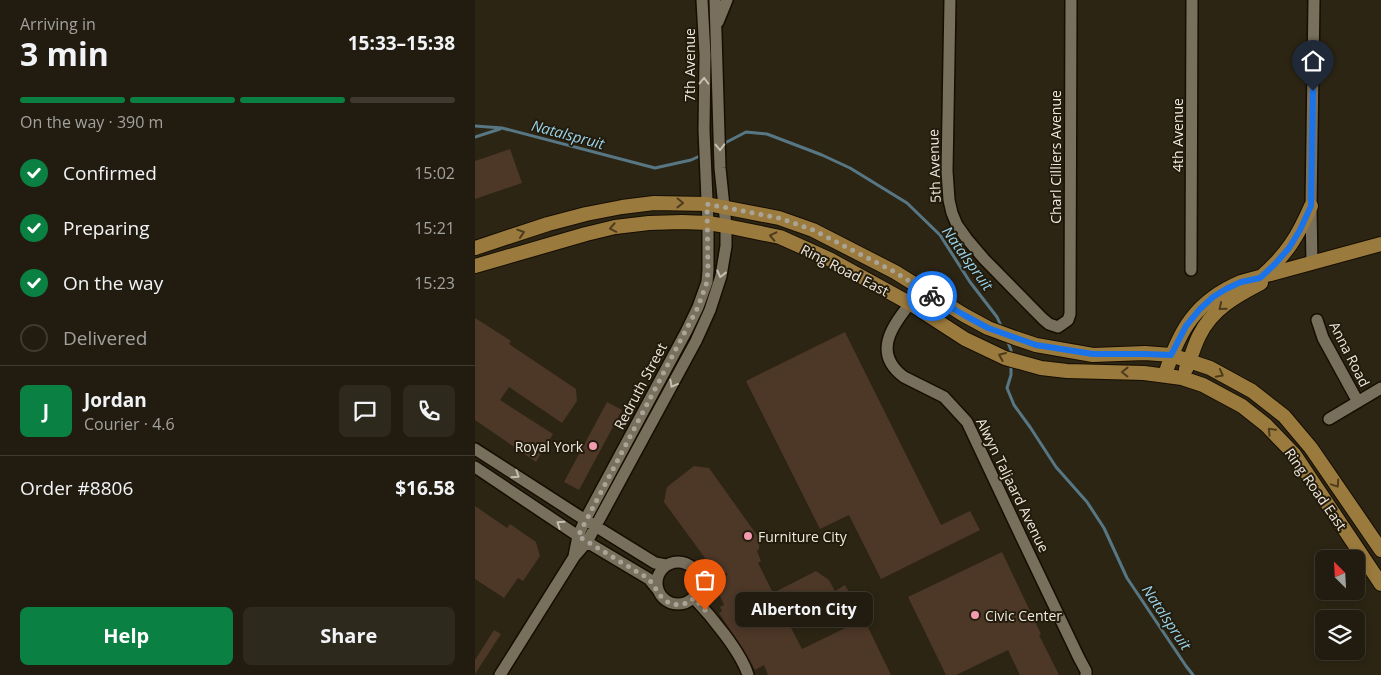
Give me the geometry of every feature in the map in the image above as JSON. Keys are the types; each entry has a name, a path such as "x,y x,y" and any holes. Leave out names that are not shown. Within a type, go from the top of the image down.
{"main road":[{"name":"Ring Road East","path":"475,248 549,224 622,207 654,204 707,204 779,218 813,230 895,272 988,328 1036,345 1093,354 1171,355 1210,368 1252,391 1283,416 1311,448 1381,550"},
{"path":"1260,278 1289,248 1311,206"},
{"name":"Ring Road East","path":"475,266 615,227 649,223 708,223 780,237 831,260 911,304 965,339 1005,358 1041,368 1067,371 1165,375 1203,385 1241,406 1266,425 1293,454 1381,584"},
{"path":"1165,375 1171,355 1186,326 1200,309 1213,297 1226,289 1241,282 1381,244"},
{"path":"1182,378 1198,336 1206,323 1221,307 1279,273"}],"street":[{"name":"7th Avenue","path":"702,0 705,55 704,130 706,170"},
{"name":"7th Avenue","path":"590,523 687,358 710,310 724,266 726,226 720,168 715,0"},
{"path":"716,31 719,17 727,0"},
{"name":"5th Avenue","path":"950,0 947,171 949,200 952,212 957,225 984,259 1043,319 1049,324 1058,327 1068,320 1070,314"},
{"name":"Charl Cilliers Avenue","path":"1070,314 1071,0"},
{"name":"4th Avenue","path":"1191,270 1192,0"},
{"path":"1312,264 1314,0"},
{"name":"Redruth Street","path":"590,523 698,307 707,282 708,223 706,170"},
{"name":"Alwyn Taljaard Avenue","path":"921,289 897,320 889,337 887,352 891,362 904,377 944,397 967,422 1025,547 1088,674"},
{"name":"Anna Road","path":"1317,320 1323,338 1357,402"},
{"name":"Anna Road","path":"1329,419 1381,388"},
{"path":"475,449 590,523 655,563 665,566"},
{"path":"490,458 479,469 583,539 649,579 662,598 669,603 678,605 687,603 694,598 699,590 700,581 697,572 691,566 683,562 674,562 665,566 659,572 658,590"},
{"path":"500,675 574,557 590,523"},
{"path":"694,598 727,639 744,664 748,675"}],"building":[{"path":"510,149 522,183 475,199 475,161"},
{"path":"475,318 511,341 509,344 576,389 577,401 562,423 509,387 500,400 553,434 536,462 475,420"},
{"path":"845,332 941,525 970,511 980,530 881,579 849,515 820,529 746,381"},
{"name":"Royal York","path":"607,402 622,410 579,490 564,482"},
{"path":"694,466 709,468 759,538 759,549 757,551 761,561 758,563 773,593 816,571 829,580 835,591 845,585 850,594 789,624 802,649 864,619 891,675 768,675 764,665 755,670 719,613 722,611 720,607 724,605 715,584 728,574 713,569 664,502 667,487"},
{"path":"475,506 507,528 510,524 536,542 540,556 523,581 518,578 504,598 475,579"},
{"name":"Civic Center","path":"1002,552 1059,675 1020,675 1008,650 956,675 946,675 908,597"},
{"path":"494,630 501,634 475,674 475,660"}],"waterway":[{"name":"Natalspruit","path":"475,126 502,128 655,168 691,160 702,155"},
{"path":"475,137 500,129"},
{"name":"Natalspruit","path":"723,144 746,132 767,134 850,168 907,203 940,235 970,282 997,317 1002,328"},
{"name":"Natalspruit","path":"1007,340 1011,356"},
{"name":"Natalspruit","path":"1011,365 1011,375 1007,388 1014,405 1056,467 1087,502 1104,528 1127,578 1193,675"}],"way so far":[{"path":"705,610 694,598 687,603 678,605 669,603 662,598 649,579 578,536 698,307 707,282 709,261 707,204 779,218 813,230 895,272 932,296"}],"place":[{"name":"Royal York","path":"593,446"},
{"name":"Furniture City","path":"748,536"},
{"name":"Alberton City","path":"705,610"},
{"name":"Civic Center","path":"975,615"}],"route":[{"path":"932,296 988,328 1036,345 1093,354 1171,355 1186,326 1200,309 1213,297 1226,289 1241,282 1260,278 1289,248 1300,230 1311,206 1313,91"}]}
